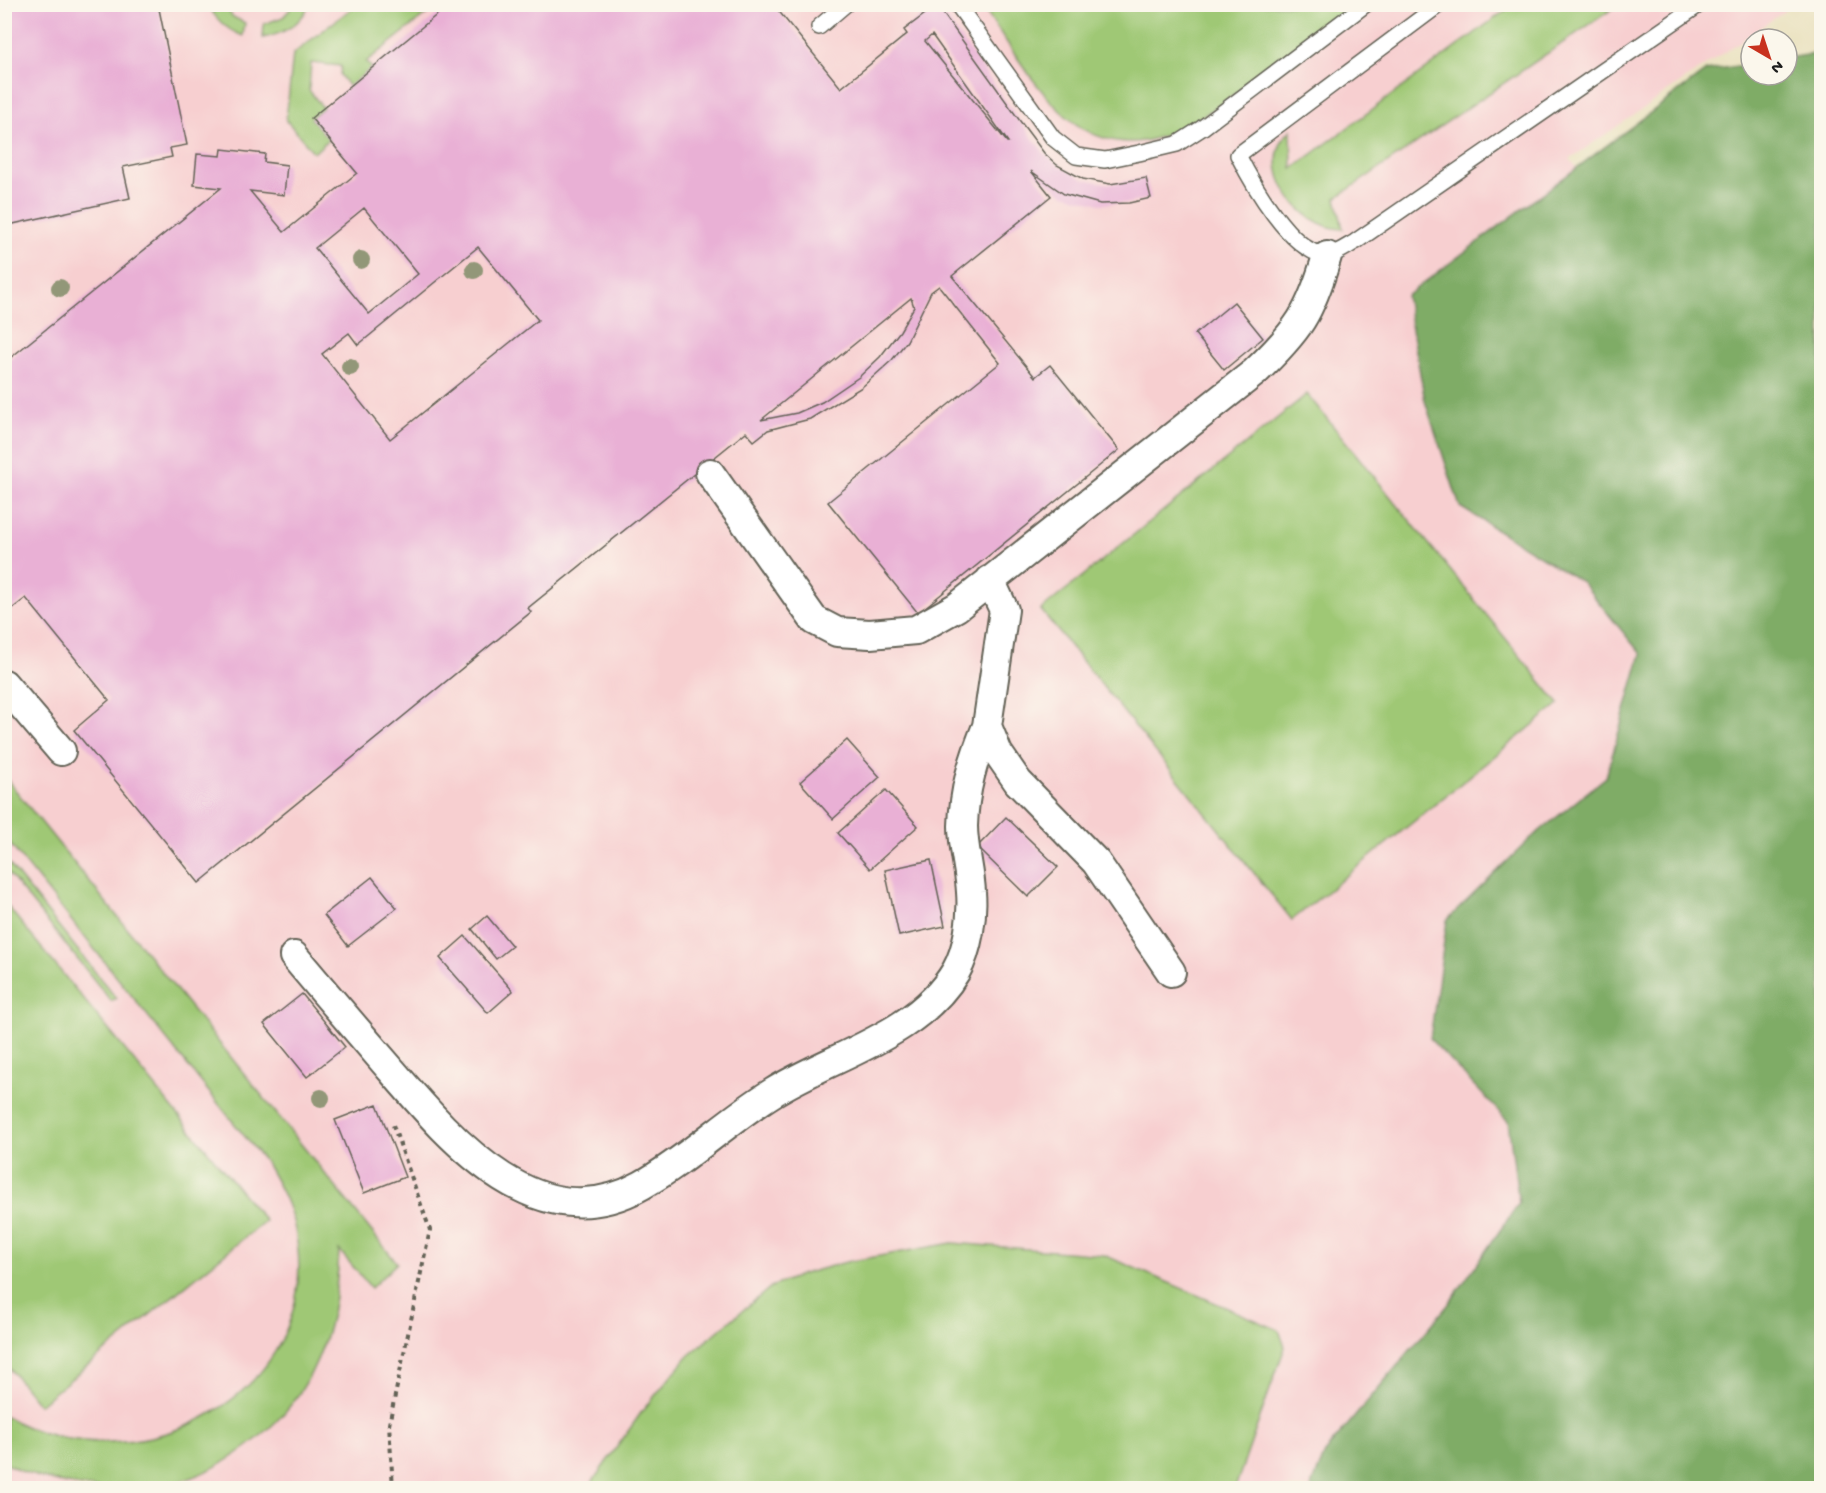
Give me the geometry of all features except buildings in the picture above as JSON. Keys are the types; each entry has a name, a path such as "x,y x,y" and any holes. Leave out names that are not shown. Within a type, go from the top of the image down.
{"street":[{"path":"710,473 814,620 837,632 870,634 916,630 957,606 1255,372 1291,338 1314,300 1327,256"},
{"path":"294,956 443,1130 484,1167 546,1198 575,1204 609,1198 642,1186 771,1094 815,1068 847,1057 900,1025 938,996 957,970 967,942 971,893 963,830 965,800 971,764 987,726 1004,610 990,580"},
{"path":"4,684 62,751"},
{"path":"987,726 998,753 1018,782 1096,862 1171,972"}],"lane":[{"path":"819,27 846,4"},
{"path":"957,4 1053,138 1076,156 1105,160 1177,144 1366,4"},
{"path":"1440,4 1238,155 1270,210 1311,252 1327,256 1354,242 1700,4"}],"path":[{"path":"391,1118 430,1230 389,1424 393,1488"}],"shaded area":[{"path":"5,5 1793,5 1761,27 1739,27 1739,42 1570,159 1821,480 1821,1488 5,1488"}],"green space":[{"path":"295,4 309,5 296,23 278,34 263,38 264,24 283,17"},
{"path":"1514,4 1618,5 1336,198 1343,229 1327,226 1311,218 1298,207 1287,193 1279,177 1277,160 1281,144 1291,130 1292,169"},
{"path":"208,5 223,5 233,17 245,23 243,36 222,24"},
{"path":"356,5 438,5 366,62 372,68 349,87 340,75 341,66 311,63 309,90 323,108 311,118 329,139 314,153 286,120 293,54"},
{"path":"981,5 1356,5 1192,123 1168,134 1143,141 1118,141 1093,134 1055,106 1032,78"},
{"path":"1821,53 1821,1488 1311,1488 1326,1451 1448,1305 1519,1203 1508,1121 1430,1039 1447,920 1531,838 1606,777 1641,654 1582,582 1460,507 1425,401 1406,296 1706,71 1739,66 1739,87 1799,87 1799,56"},
{"path":"1307,394 1559,704 1292,920 1041,610"},
{"path":"4,776 397,1263 371,1288 339,1250 337,1283 329,1328 318,1358 299,1394 266,1432 246,1448 201,1473 154,1488 117,1489 77,1486 21,1471 5,1463 5,1416 58,1437 113,1442 166,1433 215,1411 255,1378 284,1335 298,1284 294,1225 286,1201 266,1163 5,838"},
{"path":"5,859 116,998 111,1001 5,869"},
{"path":"4,902 265,1221 39,1405 5,1363"},
{"path":"952,1243 1104,1255 1279,1330 1285,1347 1235,1488 588,1488 643,1410 688,1356 771,1287 803,1274 846,1262"}]}
